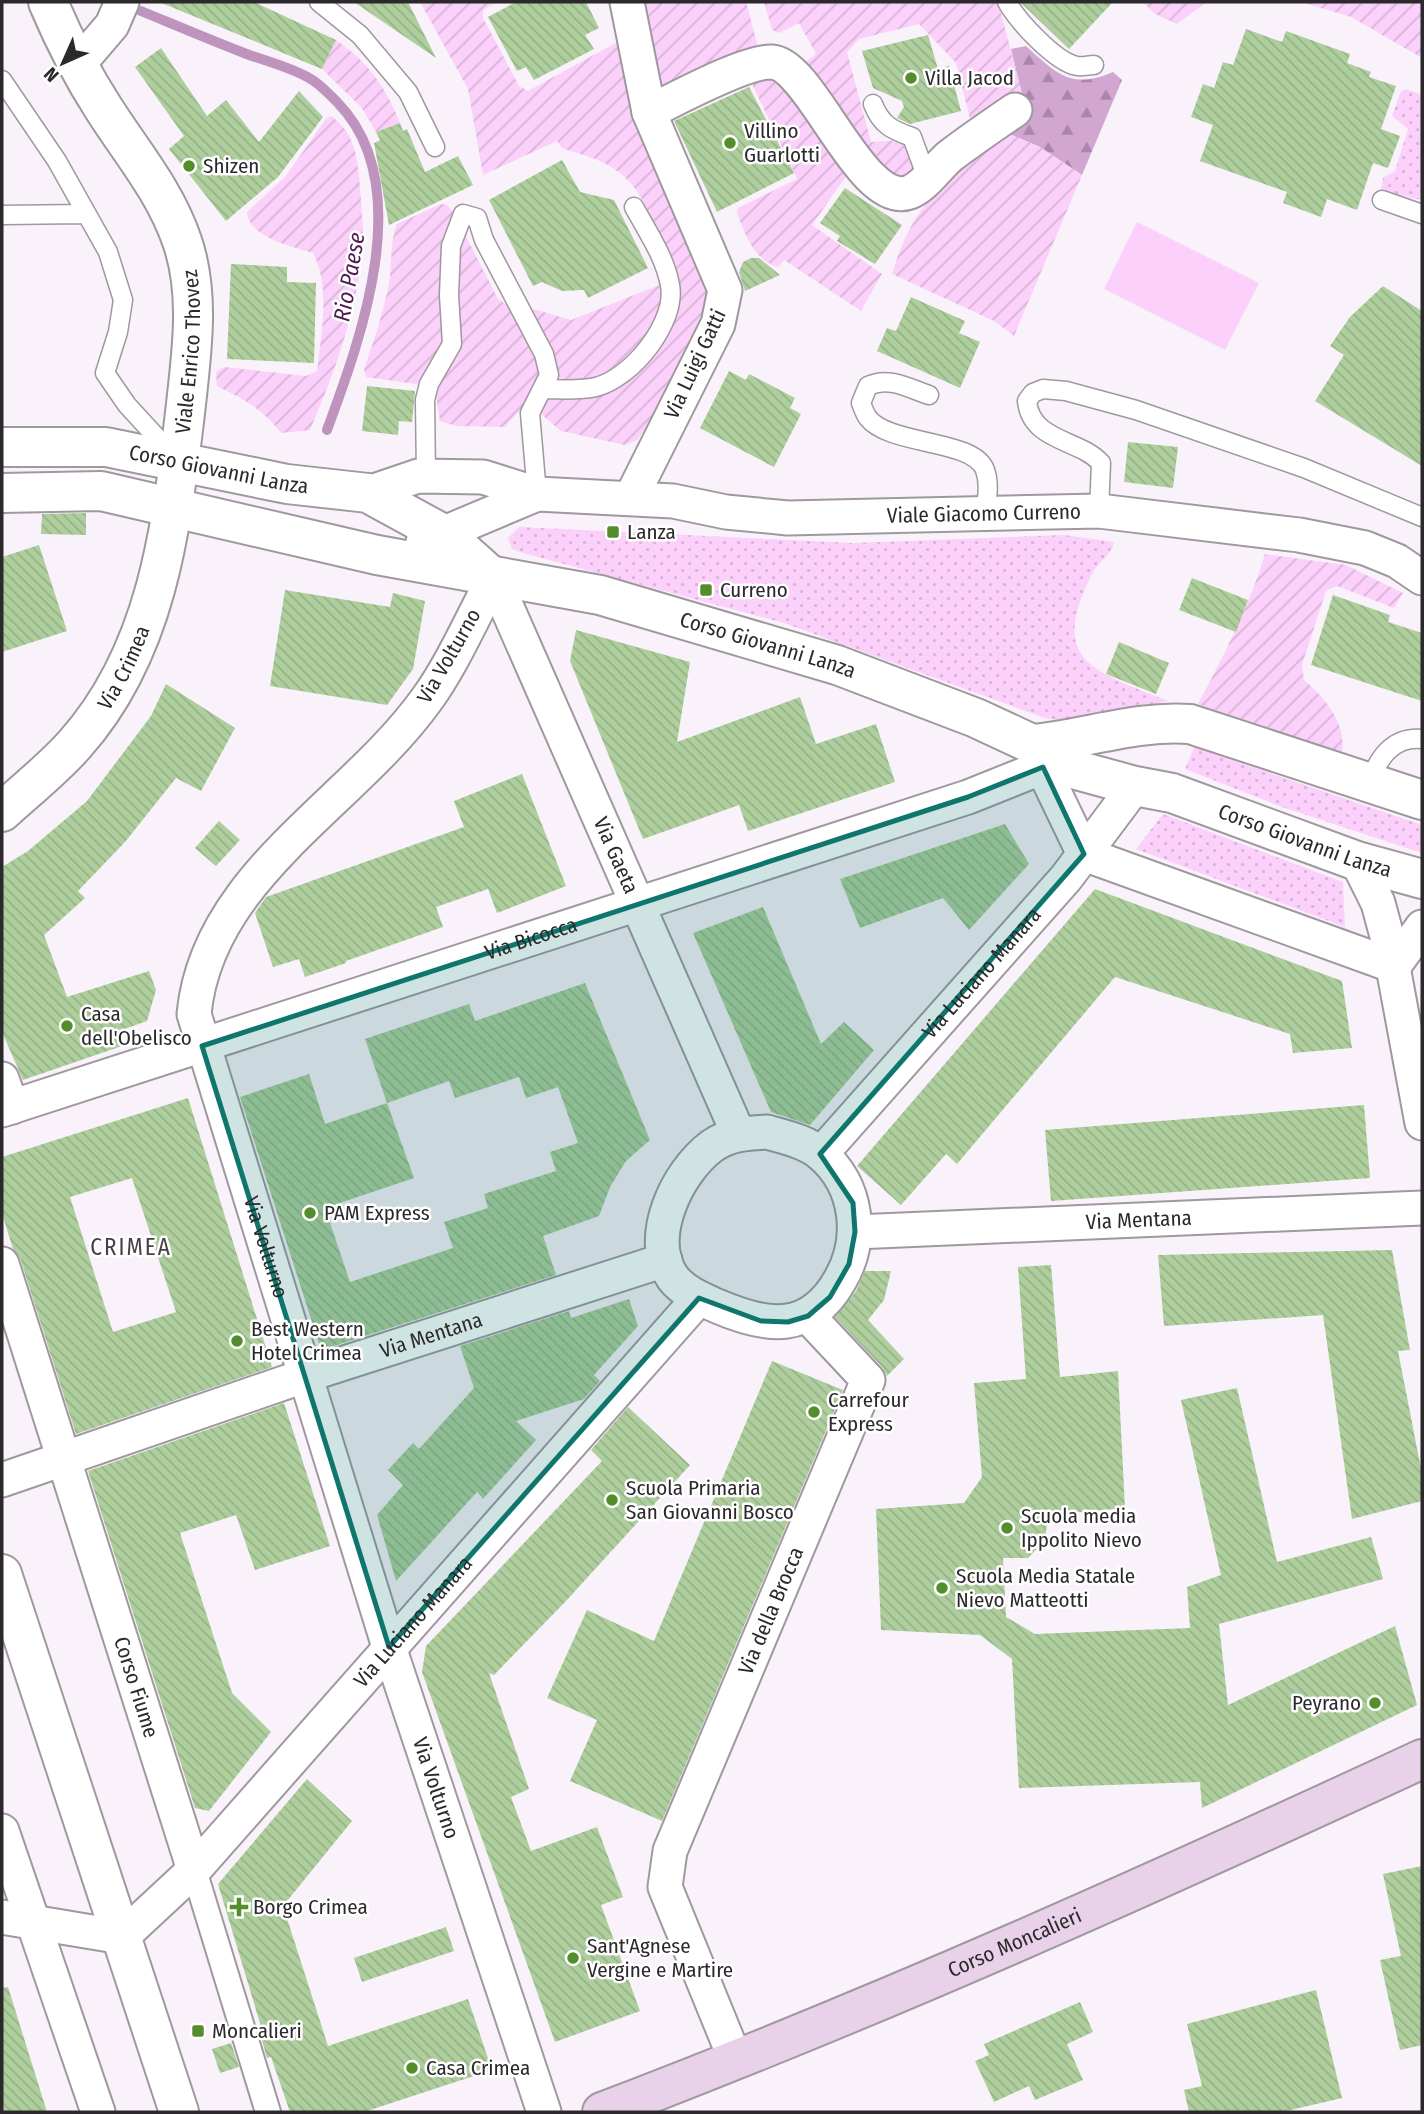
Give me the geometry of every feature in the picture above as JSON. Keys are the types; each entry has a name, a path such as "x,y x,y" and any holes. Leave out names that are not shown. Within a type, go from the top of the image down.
{"main road":[{"name":"Corso Moncalieri","path":"603,2112 736,2061 1148,1886 1422,1759"}],"street":[{"name":"Viale Enrico Thovez","path":"48,2 77,66 167,205 191,271 194,293 177,486"},
{"path":"77,66 112,25 122,2"},
{"name":"Via Luigi Gatti","path":"627,2 649,112 722,280 725,300 718,324 631,498"},
{"path":"649,112 750,67 774,62 790,71 859,165 875,180 897,193 910,192 948,158 1016,110"},
{"name":"Corso Giovanni Lanza","path":"2,447 106,447 177,486 377,555 600,595 797,652 976,718 1044,757 1069,768 1172,793 1357,861 1422,879"},
{"name":"Viale Giacomo Curreno","path":"368,493 426,476 483,477 537,494 631,498 789,518 1099,511 1299,534 1365,548 1397,561 1422,578"},
{"name":"Corso Giovanni Lanza","path":"2,493 287,484 368,493 445,535 494,578"},
{"name":"Via Crimea","path":"2,813 75,744 106,702 136,644 156,594 177,486"},
{"name":"Viale Giacomo Curreno","path":"377,555 445,535 537,494"},
{"name":"Via Gaeta","path":"494,578 738,1133"},
{"name":"Via Volturno","path":"494,578 427,699 374,760 255,880 228,912 208,952 196,988 194,1014 389,1647 544,2112"},
{"path":"1394,967 1084,854 1044,757 1062,741 1162,722 1190,724 1422,800"},
{"name":"Via Bicocca","path":"5,1099 202,1046 968,797 1044,757"},
{"name":"Via Luciano Manara","path":"821,1154 1084,854 1135,786"},
{"path":"1357,861 1378,903 1394,967 1422,1123"},
{"path":"1394,967 1422,927"},
{"path":"767,1132 795,1140 821,1154 842,1180 853,1203 855,1232 849,1264 830,1297 808,1316 788,1322 761,1321 699,1298 678,1283 664,1261 663,1234 676,1189 690,1168 712,1146 738,1133 767,1132"},
{"name":"Via Mentana","path":"855,1232 1422,1208"},
{"name":"Via Mentana","path":"2,1480 304,1376 664,1261"},
{"name":"Corso Fiume","path":"2,1264 268,2112"},
{"name":"Via Luciano Manara","path":"122,1937 194,1870 699,1298"},
{"name":"Via della Brocca","path":"736,2061 665,1886 670,1851 868,1380 808,1316"},
{"path":"2,1574 179,2112"},
{"path":"2,1831 17,1919 98,2112"},
{"path":"17,1919 122,1937"}],"lane":[{"path":"319,2 360,35 408,92 435,147"},
{"path":"1007,2 1014,14 1058,57 1077,66 1094,65"},
{"path":"2,80 57,161 84,214 108,252 124,300 118,332 105,373 128,405 177,486"},
{"path":"873,104 877,116 890,129 912,137 927,178"},
{"path":"1382,200 1422,214"},
{"path":"543,389 599,386 625,371 654,342 664,320 671,287 663,262 634,207"},
{"path":"2,215 84,214"},
{"path":"426,476 425,400 429,384 452,344 449,295 451,246 463,214 477,218 484,240 544,354 549,375 530,413 537,494"},
{"path":"929,395 891,382 878,381 867,386 861,403 869,419 887,431 971,455 985,467 989,485 985,513"},
{"path":"1099,511 1101,463 1092,453 1064,444 1038,426 1028,412 1027,401 1032,393 1044,389 1066,391 1136,410 1304,468 1422,517"},
{"path":"1369,783 1381,756 1395,745 1414,738 1422,739"}],"highlighted area":[{"path":"1043,767 1084,854 820,1154 853,1203 855,1232 849,1264 830,1297 808,1316 788,1322 761,1321 699,1298 389,1647 202,1046 968,797"}],"shaded area":[{"path":"420,2 497,2 483,10 483,18 519,86 528,91 621,40 709,284 710,314 650,423 637,440 625,445 561,431 540,413 520,410 505,427 456,426 440,421 436,397 416,384 366,377 364,369 389,284 392,245 397,224 441,204 447,205 454,213 498,299 510,307 537,310 571,320 662,284 655,235 645,205 637,191 613,168 562,148 557,141 483,175 468,89"},
{"path":"645,2 746,2 761,58 667,91 659,84"},
{"path":"764,2 998,2 1022,93 971,123 956,63 919,24 859,39 847,52 871,142 905,140 919,168 896,182 799,67 816,54 799,23 779,33 772,30"},
{"path":"1143,2 1206,2 1177,24 1155,14"},
{"path":"1301,2 1422,2 1422,58 1351,17"},
{"path":"336,40 358,57 375,76 400,123 376,132 362,108 322,69"},
{"path":"775,76 849,172 812,225 882,274 861,311 784,260 778,267 762,258 752,246 737,213 738,208 797,179 753,86 752,79"},
{"path":"1406,89 1422,95 1421,200 1381,191 1383,178 1395,171 1408,129 1392,116 1401,91"},
{"path":"331,116 350,138 358,167 363,235 358,284 338,359 310,430 281,433 259,411 217,386 216,372 224,367 306,376 317,371 323,296 319,266 313,253 263,235 250,221 247,212 285,177 326,119"},
{"path":"1007,133 1040,147 1082,175 1014,336 994,321 892,274 911,226 936,192"},
{"path":"1137,222 1259,283 1225,350 1104,289"},
{"path":"519,527 853,543 1064,535 1114,542 1111,550 1093,572 1080,602 1075,626 1077,645 1086,659 1100,671 1168,701 1063,721 1045,718 784,623 523,553 512,549 508,538"},
{"path":"1265,554 1346,565 1403,593 1394,608 1337,586 1326,591 1302,665 1304,680 1320,695 1339,724 1343,745 1341,756 1198,704 1244,612"},
{"path":"1194,747 1422,825 1422,853 1282,807 1185,769"},
{"path":"1163,814 1343,882 1345,927 1136,849"}],"green space":[{"path":"1026,46 1065,76 1086,79 1113,72 1122,80 1082,175 1040,147 1007,133 1025,107 1011,49"}],"building":[{"path":"159,2 254,2 336,40 322,69"},
{"path":"354,2 408,2 436,58"},
{"path":"516,2 586,2 599,28 585,35 594,49 534,80 526,67 517,71 488,17"},
{"path":"1020,2 1113,2 1069,49"},
{"path":"1246,29 1282,42 1286,31 1350,54 1347,63 1371,72 1369,77 1396,86 1381,129 1400,136 1388,168 1373,163 1357,210 1327,199 1321,217 1283,203 1287,192 1200,161 1213,125 1191,117 1203,84 1214,88 1223,62 1233,65"},
{"name":"Villa Jacod","path":"928,35 938,69 949,66 961,111 910,124 897,118 904,107 902,101 873,88 862,51"},
{"path":"161,48 207,116 226,100 259,142 299,91 323,117 278,177 226,221 169,149 184,136 135,67"},
{"name":"Villino Guarlotti","path":"749,87 794,173 717,212 674,121"},
{"path":"400,123 403,131 407,129 425,172 458,156 473,185 389,225 374,143 380,140 376,132"},
{"path":"562,160 580,192 614,200 648,268 588,298 584,290 562,291 542,282 533,286 489,200"},
{"path":"845,188 902,225 875,264 837,241 840,236 820,223"},
{"path":"759,258 780,275 745,291 739,272 743,262"},
{"path":"231,264 287,267 287,282 316,283 314,363 227,359"},
{"path":"1383,286 1422,311 1422,466 1315,401 1344,355 1330,346 1350,317"},
{"path":"911,297 965,321 959,333 980,342 960,388 877,351 887,328 896,331"},
{"path":"729,371 746,380 749,374 795,398 790,408 801,414 774,467 700,428"},
{"path":"367,386 415,391 412,422 399,421 398,435 362,431"},
{"path":"1128,442 1178,447 1173,488 1124,482"},
{"path":"86,513 86,535 41,534 42,514"},
{"path":"39,545 67,631 2,652 2,557"},
{"path":"1192,578 1248,600 1236,632 1179,610"},
{"path":"285,590 390,607 393,593 425,601 413,669 387,705 270,686"},
{"path":"1333,595 1390,615 1388,622 1422,633 1422,701 1311,665"},
{"path":"576,630 690,662 677,742 800,697 816,744 876,724 895,782 748,831 739,805 643,839 570,661"},
{"path":"1119,642 1169,663 1156,694 1106,674"},
{"path":"166,684 235,728 201,791 176,778 125,842 78,891 85,898 44,935 67,997 149,971 156,990 147,1021 116,1032 122,1046 23,1080 2,1032 2,867 28,851 87,801 151,716"},
{"path":"522,774 566,886 497,913 488,889 436,907 443,927 305,977 299,959 273,967 255,913 266,897 464,827 454,801"},
{"path":"219,821 240,840 216,866 195,848"},
{"path":"1005,824 1029,864 969,930 943,898 860,928 840,879"},
{"path":"1095,889 1342,981 1352,1048 1293,1053 1290,1034 1115,977 957,1164 946,1154 901,1205 857,1166"},
{"path":"763,907 821,1044 844,1022 874,1050 810,1125 771,1112 693,933"},
{"path":"585,983 650,1140 626,1161 610,1187 599,1216 543,1236 556,1275 321,1350 240,1097 309,1074 325,1124 387,1103 365,1039 469,1004 475,1021","holes":["519,1077 526,1098 558,1087 578,1143 550,1152 556,1171 484,1194 488,1208 444,1222 453,1248 350,1282 325,1208 414,1178 387,1103 449,1081 455,1098"]},
{"path":"188,1098 272,1367 76,1434 20,1258 13,1249 2,1213 2,1157","holes":["132,1178 176,1312 113,1332 70,1197"]},
{"path":"1364,1105 1370,1178 1051,1201 1045,1130"},
{"path":"1392,1250 1410,1350 1398,1351 1422,1474 1422,1501 1352,1519 1323,1315 1164,1326 1158,1255"},
{"path":"1051,1265 1060,1377 1118,1371 1125,1508 1048,1515 1045,1540 1028,1558 1003,1558 1006,1617 1035,1634 1190,1628 1187,1587 1221,1575 1181,1400 1237,1388 1277,1562 1371,1537 1383,1579 1219,1624 1228,1705 1395,1626 1417,1705 1202,1808 1200,1782 1019,1788 1012,1659 980,1635 881,1630 876,1509 964,1503 982,1477 974,1383 1026,1379 1018,1267"},
{"path":"865,1271 891,1271 884,1300 868,1320 904,1359 887,1376 882,1367 835,1317 856,1291"},
{"path":"629,1299 638,1326 594,1375 600,1381 584,1399 516,1421 536,1440 483,1499 477,1492 396,1581 377,1515 403,1485 388,1470 413,1443 419,1449 474,1388 460,1346 569,1311 571,1318"},
{"path":"772,1361 843,1390 662,1821 570,1781 597,1720 547,1698 587,1610 654,1641"},
{"path":"284,1403 330,1546 255,1570 236,1515 180,1533 232,1693 271,1732 209,1811 195,1808 88,1471"},
{"path":"628,1407 690,1465 566,1601 494,1675 489,1673 529,1789 511,1797 531,1851 597,1827 623,1897 601,1905 640,2011 555,2042 422,1672 426,1646 602,1461 591,1450"},
{"path":"307,1779 352,1821 283,1906 328,2046 468,1999 492,2070 364,2112 290,2112 271,2057 267,2058 260,2034 263,2033 218,1884"},
{"path":"1422,1866 1422,2045 1400,2050 1380,1960 1401,1956 1383,1874"},
{"path":"446,1927 454,1951 362,1982 354,1958"},
{"path":"8,1987 47,2112 2,2112 2,1988"},
{"path":"1316,1990 1342,2098 1282,2112 1189,2112 1184,2090 1202,2086 1187,2024"},
{"path":"1080,2002 1093,2032 1067,2044 1083,2080 1035,2100 1029,2086 994,2102 975,2061 989,2055 984,2044"},
{"path":"231,2043 239,2067 220,2073 212,2049"}],"waterway":[{"name":"Rio Paese","path":"141,11 309,78 337,102 361,136 374,175 378,218 375,262 354,351 327,430"}],"place":[{"name":"Villa Jacod","path":"911,78"},
{"name":"Villino Guarlotti","path":"730,143"},
{"name":"Shizen","path":"189,166"},
{"name":"Lanza","path":"613,532"},
{"name":"Curreno","path":"706,590"},
{"name":"Casa dell'Obelisco","path":"67,1026"},
{"name":"PAM Express","path":"310,1213"},
{"name":"Best Western Hotel Crimea","path":"237,1341"},
{"name":"Carrefour Express","path":"814,1412"},
{"name":"Scuola Primaria San Giovanni Bosco","path":"612,1500"},
{"name":"Scuola media Ippolito Nievo","path":"1007,1528"},
{"name":"Scuola Media Statale Nievo Matteotti","path":"942,1588"},
{"name":"Peyrano","path":"1375,1703"},
{"name":"Borgo Crimea","path":"239,1907"},
{"name":"Sant'Agnese Vergine e Martire","path":"573,1958"},
{"name":"Moncalieri","path":"198,2031"},
{"name":"Casa Crimea","path":"412,2068"}],"district":[{"name":"CRIMEA","path":"131,1247"}]}
